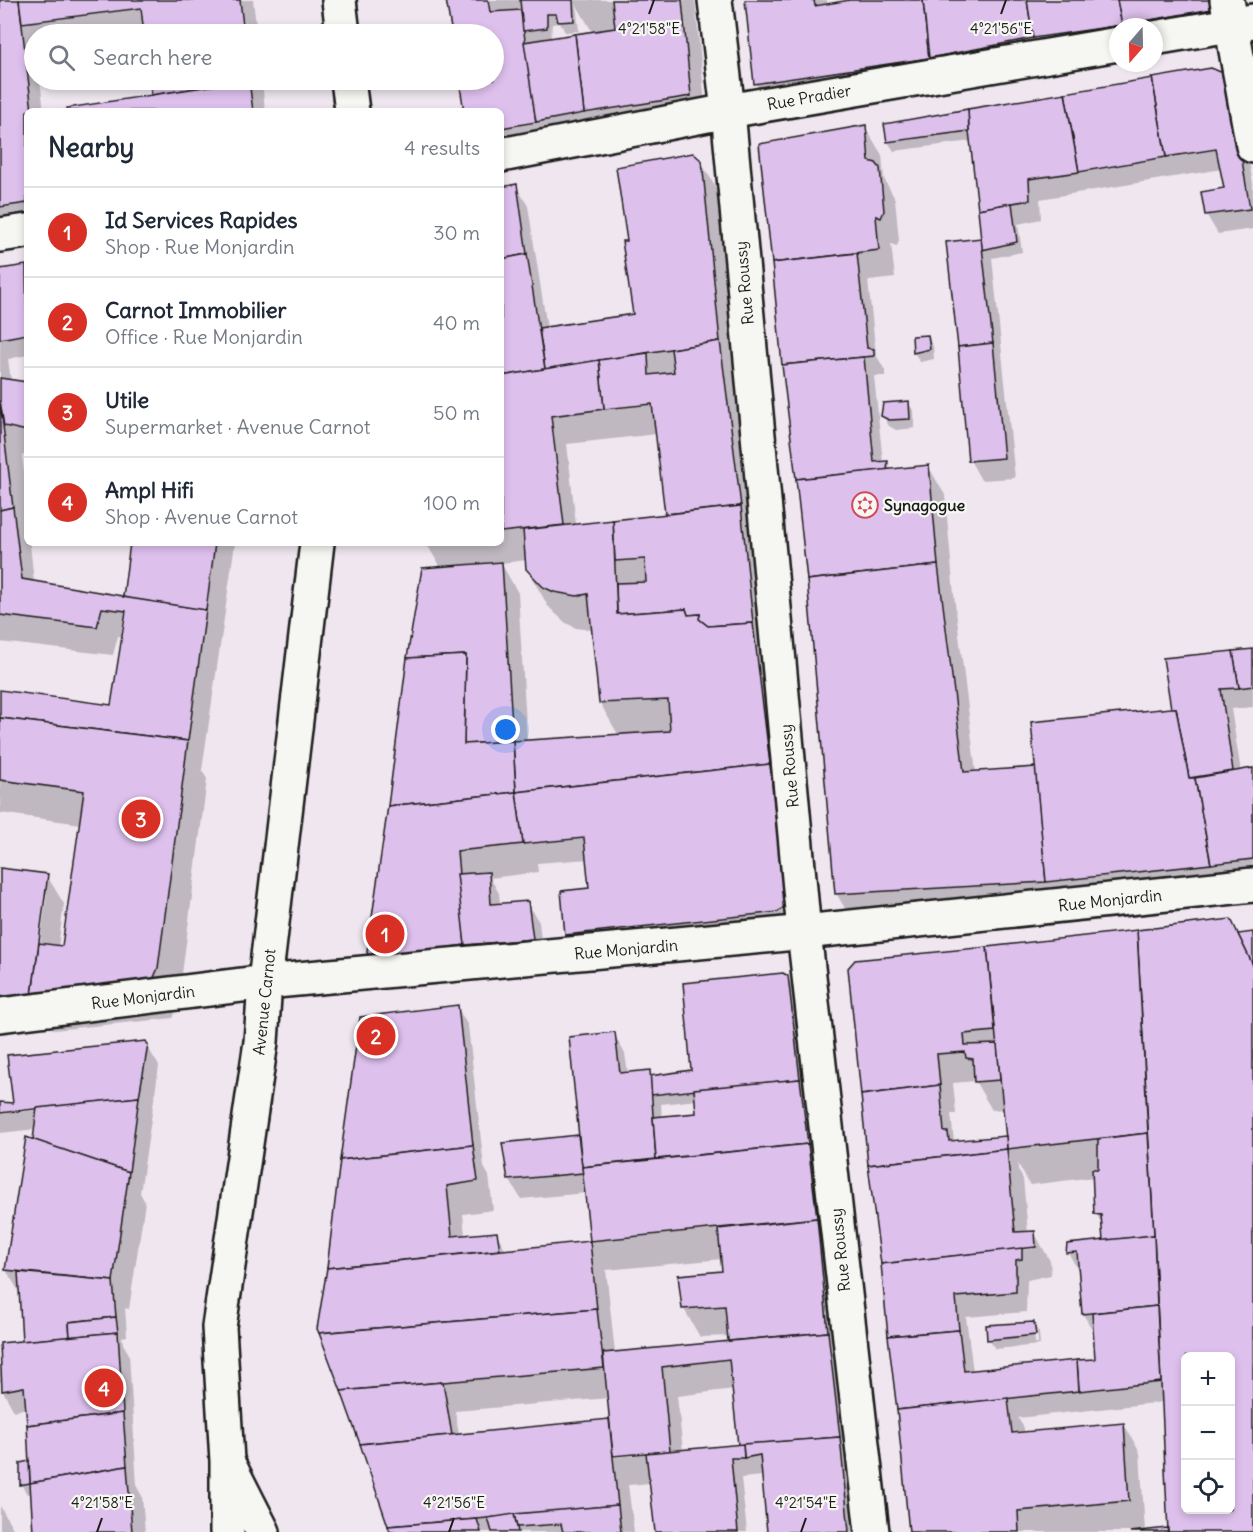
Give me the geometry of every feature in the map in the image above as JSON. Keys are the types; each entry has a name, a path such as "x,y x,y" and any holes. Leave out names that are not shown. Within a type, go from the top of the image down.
{"street":[{"path":"339,0 342,24"},
{"name":"Rue Roussy","path":"715,0 728,111 804,932 872,1532"},
{"path":"1163,36 1237,15 1253,146"},
{"name":"Rue Pradier","path":"504,154 728,111 1109,46"},
{"path":"349,90 352,108"},
{"path":"0,235 24,231"},
{"name":"Avenue Carnot","path":"227,1532 219,1327 261,1042 265,982 317,546"},
{"name":"Rue Monjardin","path":"0,1015 265,982 804,932 1253,885"},
{"name":"Avenue Carnot","path":"226,1461 263,1532"}],"building":[{"path":"0,0 19,0 24,43 24,90 30,90 32,108 24,108 24,203 0,207"},
{"path":"19,0 240,0 243,24 143,24 141,8 22,23"},
{"path":"446,0 488,0 490,12 521,10 536,122 504,127 504,108 464,108 461,90 504,90 504,24 450,24"},
{"path":"520,0 573,0 574,21 558,22 556,14 547,14 547,28 523,31"},
{"path":"612,0 682,0 691,96 584,113 575,34 615,28"},
{"path":"745,0 814,0 815,6 850,0 923,0 929,58 754,84"},
{"path":"923,0 1027,0 1033,38 929,58"},
{"path":"1027,0 1117,0 1121,18 1109,18 1109,27 1033,38"},
{"path":"1117,0 1210,0 1212,9 1161,18 1121,18"},
{"path":"575,34 584,113 536,122 524,42"},
{"path":"1211,68 1228,75 1250,209 1205,215 1201,192 1224,188 1216,149 1166,157 1152,78"},
{"path":"1152,78 1166,157 1079,172 1065,93"},
{"path":"151,90 184,90 151,95"},
{"path":"184,90 250,90 253,108 67,108"},
{"path":"1065,93 1079,172 1029,179 1030,200 978,209 968,109"},
{"path":"968,109 969,131 887,142 884,124"},
{"path":"866,125 869,161 876,163 880,168 884,211 881,218 876,216 879,250 772,263 759,144"},
{"path":"693,153 702,161 720,341 545,369 539,328 633,314 622,241 627,241 616,167"},
{"path":"517,184 527,254 504,258 504,186"},
{"path":"1012,203 1017,242 982,250 978,209"},
{"path":"981,238 993,343 958,347 946,242"},
{"path":"857,253 867,348 874,349 874,356 782,365 772,263"},
{"path":"527,254 545,369 504,376 504,258"},
{"path":"24,265 24,335 0,339 0,269"},
{"path":"928,335 930,349 913,353 912,336"},
{"path":"720,341 741,506 665,514 652,404 604,409 599,360 648,353 649,375 674,372 671,349"},
{"path":"993,343 1004,458 968,461 958,347"},
{"path":"864,357 874,462 888,461 887,470 796,479 782,365"},
{"path":"599,360 604,409 551,416 564,525 504,532 504,376"},
{"path":"0,378 24,382 24,430 4,426 0,401"},
{"path":"0,401 13,507 0,510"},
{"path":"909,401 910,419 889,420 881,416 883,403"},
{"name":"Synagogue","path":"929,465 938,565 807,580 796,479"},
{"path":"741,506 753,623 708,626 699,619 700,614 688,615 686,609 617,614 616,583 646,582 645,559 615,561 613,520"},
{"path":"13,507 22,579 206,610 188,741 0,718 0,690 111,705 126,611 102,608 97,627 0,615 0,510"},
{"path":"613,520 617,614 686,609 688,615 700,614 699,619 708,626 753,623 770,764 516,792 513,741 670,731 668,700 599,703 588,594 577,596 554,592 543,587 526,569 523,530"},
{"path":"130,546 215,546 206,610 123,597"},
{"path":"502,562 513,741 464,744 466,655 407,658 422,568"},
{"path":"938,565 964,772 1036,767 1046,882 835,894 807,580"},
{"path":"1253,649 1253,686 1239,688 1233,651"},
{"path":"1233,651 1239,688 1221,689 1233,771 1189,778 1176,708 1171,708 1163,658"},
{"path":"466,655 464,744 513,741 516,792 388,806 407,658"},
{"path":"1176,708 1189,778 1195,778 1211,864 1046,882 1031,722"},
{"path":"0,718 188,741 158,968 152,982 32,994 39,943 62,946 84,791 0,780"},
{"path":"770,764 785,906 778,912 565,935 561,891 589,888 584,838 523,844 516,792"},
{"path":"1253,768 1253,859 1211,864 1195,778"},
{"path":"516,792 523,844 457,851 465,945 380,957 368,955 388,806"},
{"path":"0,868 48,874 32,994 0,998"},
{"path":"489,872 491,904 528,901 533,939 465,945 457,874"},
{"path":"1231,919 1253,965 1253,1532 1168,1532 1137,930"},
{"path":"1137,930 1148,1133 1007,1149 987,947"},
{"path":"1253,932 1253,965 1238,934"},
{"path":"987,947 995,1031 964,1034 965,1045 997,1044 1000,1080 974,1082 973,1059 966,1058 965,1052 937,1054 940,1085 861,1095 848,968 855,960"},
{"path":"783,973 788,976 800,1079 651,1095 650,1076 691,1070 683,983"},
{"path":"458,1005 473,1145 340,1160 360,1017"},
{"path":"615,1032 620,1073 650,1070 656,1159 582,1167 569,1037"},
{"path":"146,1041 148,1045 139,1097 0,1113 0,1102 13,1103 7,1055"},
{"path":"800,1079 808,1144 656,1159 653,1117 696,1113 694,1089"},
{"path":"940,1085 944,1132 948,1132 949,1141 1006,1136 1007,1149 868,1165 861,1095"},
{"path":"139,1097 129,1172 33,1140 37,1108"},
{"path":"1148,1133 1154,1235 1103,1241 1101,1215 1094,1214 1092,1169 1098,1169 1098,1139"},
{"path":"578,1135 583,1173 508,1180 502,1143"},
{"path":"26,1137 129,1172 113,1281 5,1270"},
{"path":"808,1144 817,1218 590,1241 582,1167"},
{"path":"473,1145 478,1181 447,1186 452,1236 497,1232 500,1250 327,1268 340,1160"},
{"path":"1007,1149 1015,1232 1035,1231 1036,1247 881,1264 868,1165"},
{"path":"817,1218 828,1332 728,1341 725,1306 682,1309 678,1275 722,1271 718,1229"},
{"path":"1154,1235 1157,1306 1082,1314 1077,1252 1066,1253 1067,1244"},
{"path":"590,1241 597,1309 319,1333 317,1329 327,1268"},
{"path":"1022,1248 1022,1259 1016,1260 1016,1292 956,1297 959,1330 888,1336 881,1264"},
{"path":"18,1272 113,1281 116,1317 69,1322 70,1337 22,1341"},
{"path":"1157,1306 1161,1382 1079,1391 1077,1360 1095,1359 1092,1313"},
{"path":"597,1309 604,1368 341,1391 319,1333"},
{"path":"116,1317 118,1332 70,1337 69,1322"},
{"path":"1034,1322 1036,1335 987,1340 986,1325"},
{"path":"959,1330 964,1371 1077,1360 1079,1391 897,1410 888,1336"},
{"path":"118,1332 123,1413 27,1425 24,1387 2,1391 0,1343"},
{"path":"828,1332 840,1437 738,1445 729,1359 662,1367 670,1451 613,1456 603,1353"},
{"path":"443,1382 452,1435 360,1444 341,1391"},
{"path":"1008,1398 1012,1433 1124,1423 1129,1501 1018,1511 1019,1532 909,1532 897,1410"},
{"path":"123,1413 127,1466 30,1483 27,1425"},
{"path":"609,1419 618,1505 388,1526 360,1444"},
{"path":"840,1437 849,1532 767,1532 760,1455 744,1458 743,1444"},
{"path":"743,1444 744,1458 731,1458 738,1532 655,1532 646,1453"},
{"path":"29,1461 30,1483 20,1485 20,1463"},
{"path":"127,1466 132,1532 33,1532 30,1483"},
{"path":"618,1505 621,1532 563,1532 561,1524 517,1527 514,1514"},
{"path":"514,1514 518,1532 492,1532 488,1518"},
{"path":"477,1519 481,1532 390,1532 388,1526"},
{"path":"1167,1528 1168,1532 1130,1532"}],"place":[{"name":"Synagogue","path":"865,505"},
{"name":"Utile","path":"141,819"},
{"name":"Id Services Rapides","path":"385,934"},
{"name":"Carnot Immobilier","path":"376,1036"},
{"name":"Ampl Hifi","path":"104,1388"}]}
